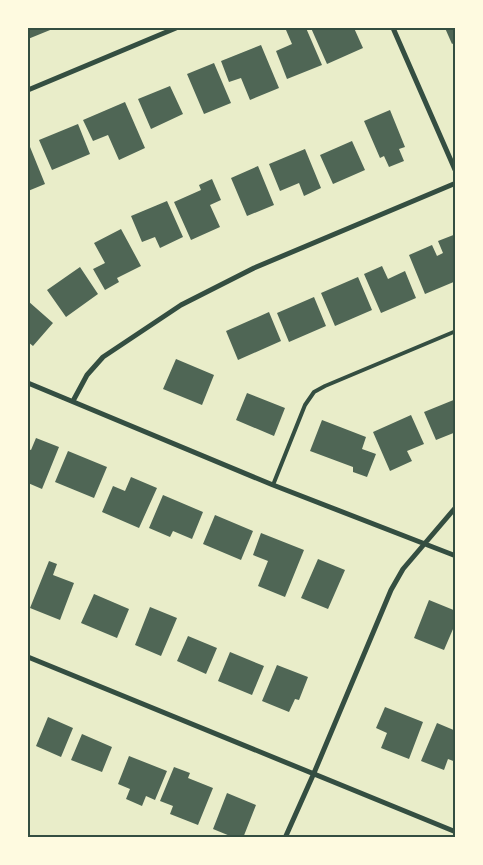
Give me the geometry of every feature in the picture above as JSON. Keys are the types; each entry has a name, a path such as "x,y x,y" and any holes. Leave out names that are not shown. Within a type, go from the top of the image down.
{"street":[{"path":"28,90 176,28"},
{"path":"393,28 456,172"},
{"path":"73,401 87,375 103,357 181,305 254,268 456,183"},
{"path":"28,383 273,485 456,556"},
{"path":"285,838 391,590 403,569 456,507"},
{"path":"28,657 456,832"}],"lane":[{"path":"273,485 305,404 314,392 456,331"}],"building":[{"path":"28,28 55,28 28,39"},
{"path":"306,28 322,65 287,79 276,51 292,44 286,30"},
{"path":"311,28 354,28 363,48 327,64"},
{"path":"445,28 456,28 456,42 452,44"},
{"path":"261,45 279,88 250,100 241,78 229,82 221,61"},
{"path":"214,63 231,103 204,114 187,74"},
{"path":"170,86 183,114 151,129 138,99"},
{"path":"125,102 145,148 119,160 108,135 93,141 83,120"},
{"path":"390,110 405,147 399,149 404,161 389,167 384,156 380,158 364,121"},
{"path":"78,124 90,154 52,170 39,140"},
{"path":"352,141 365,170 333,184 320,155"},
{"path":"28,142 45,184 28,191"},
{"path":"305,149 321,188 304,196 299,183 280,191 269,164"},
{"path":"258,166 274,205 247,216 231,178"},
{"path":"212,179 221,200 210,205 220,227 191,240 174,202 201,190 199,185"},
{"path":"167,201 183,237 160,248 155,237 142,242 131,216"},
{"path":"121,229 141,266 117,278 119,282 105,290 93,269 105,263 94,243"},
{"path":"456,234 456,281 425,294 409,255 432,245 437,256 443,253 438,241"},
{"path":"382,266 388,279 405,271 416,298 381,313 364,274"},
{"path":"80,267 98,294 66,317 47,290"},
{"path":"358,277 372,310 335,326 321,293"},
{"path":"314,297 326,326 289,342 277,313"},
{"path":"28,301 53,323 33,346 28,342"},
{"path":"269,312 281,341 238,360 226,331"},
{"path":"176,359 214,375 202,405 163,389"},
{"path":"247,393 285,408 274,436 236,420"},
{"path":"456,399 456,432 436,440 424,412"},
{"path":"411,415 424,444 407,451 412,461 390,471 373,432"},
{"path":"322,420 366,437 362,449 376,454 367,477 353,472 353,467 310,451"},
{"path":"36,438 59,447 42,489 28,483 28,449 31,450"},
{"path":"68,451 107,467 94,498 55,482"},
{"path":"131,477 157,488 139,528 102,512 113,486 125,491"},
{"path":"163,495 203,512 192,539 173,531 170,537 149,528"},
{"path":"215,515 253,531 241,560 203,544"},
{"path":"261,533 304,550 285,597 258,586 268,561 253,555"},
{"path":"318,559 345,570 328,609 301,598"},
{"path":"49,561 57,564 53,575 74,583 60,620 30,608"},
{"path":"94,594 129,609 117,638 81,623"},
{"path":"429,600 456,611 456,622 444,650 414,638"},
{"path":"150,607 177,618 161,656 135,645"},
{"path":"188,636 217,648 206,674 177,661"},
{"path":"230,652 264,666 252,695 218,681"},
{"path":"277,665 308,677 299,700 295,699 289,712 262,701"},
{"path":"385,707 423,722 409,759 381,748 387,733 376,728"},
{"path":"48,717 73,728 61,757 36,746"},
{"path":"437,723 456,731 456,762 448,759 444,770 421,761"},
{"path":"82,734 112,747 102,772 71,760"},
{"path":"129,756 167,771 155,800 146,796 142,806 126,799 130,789 118,784"},
{"path":"174,767 190,773 188,778 213,788 198,825 170,814 173,806 160,801"},
{"path":"227,793 256,805 243,838 235,838 213,829"}]}
